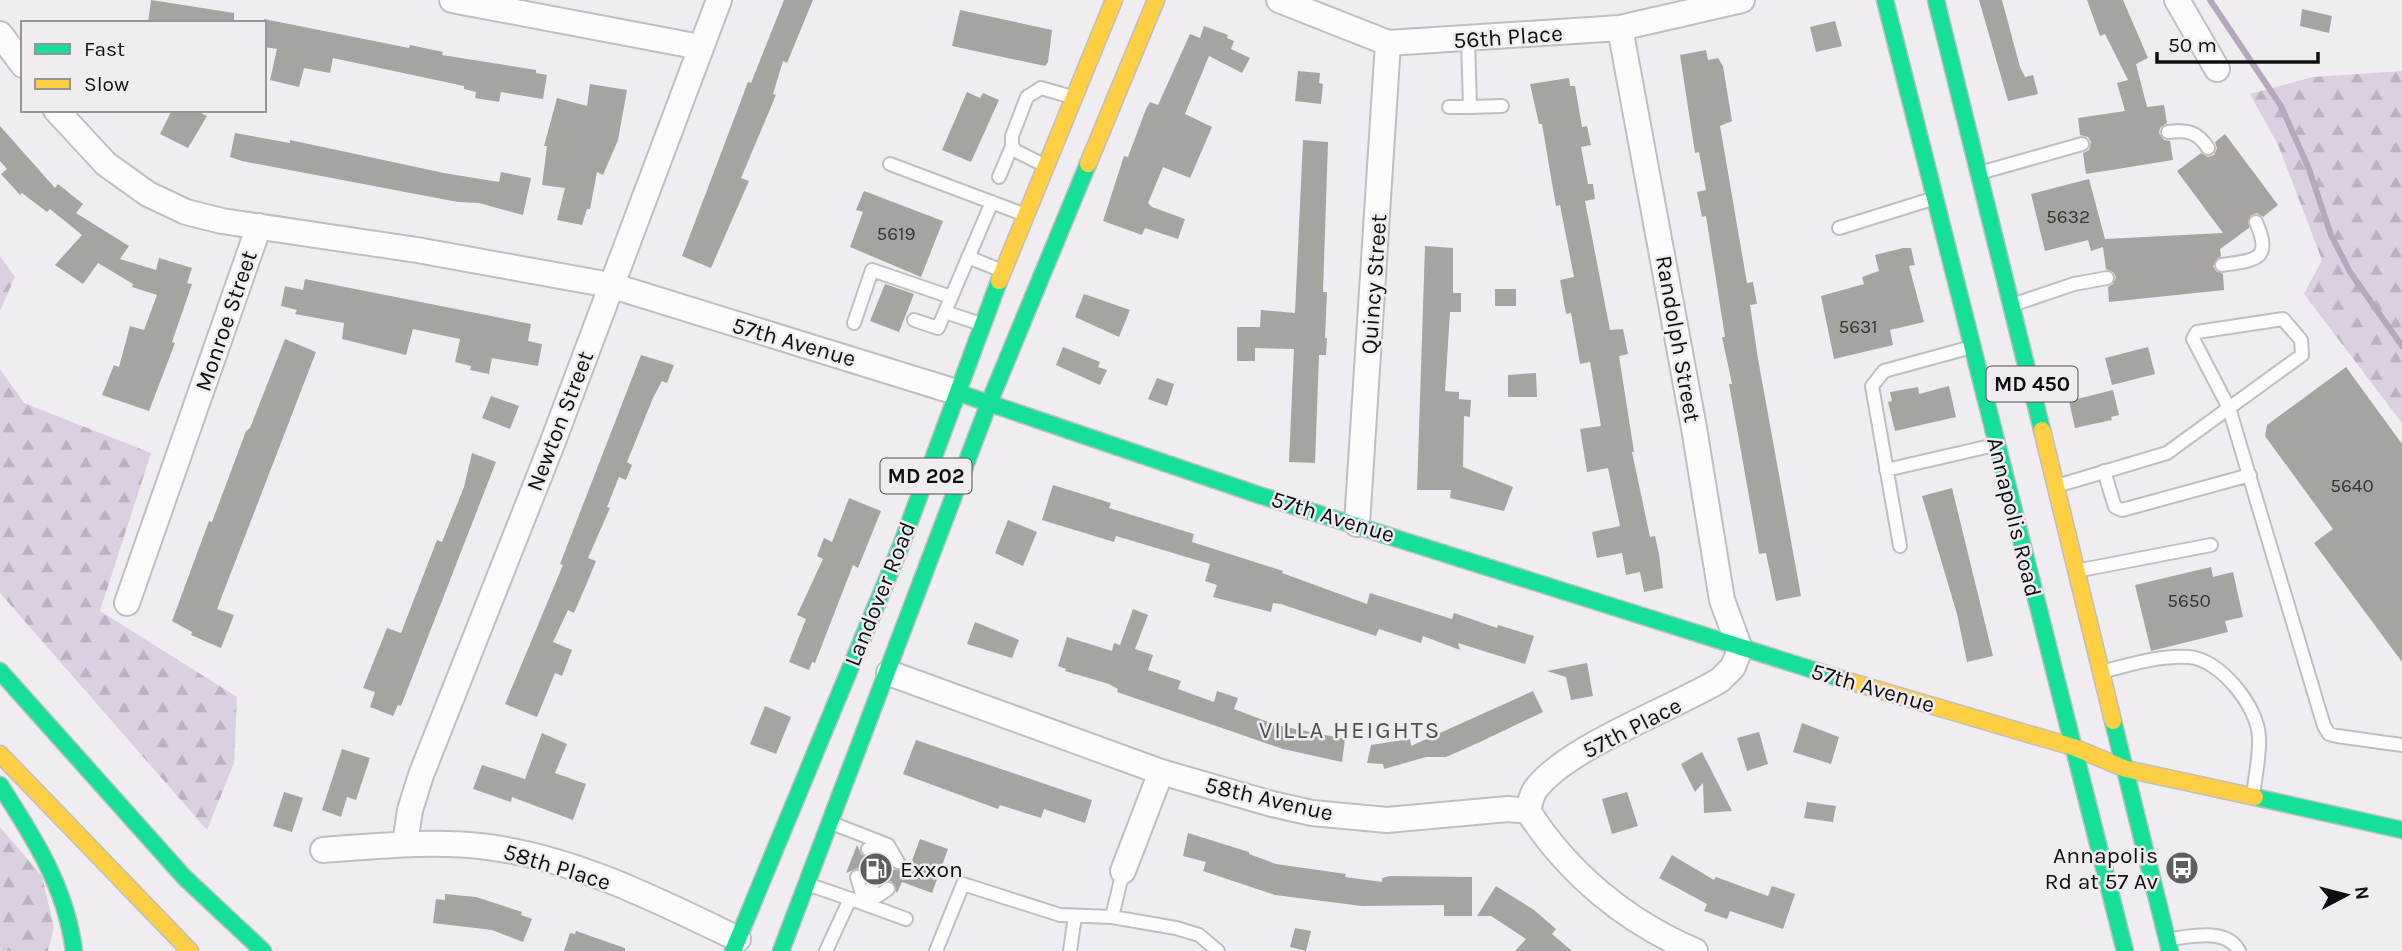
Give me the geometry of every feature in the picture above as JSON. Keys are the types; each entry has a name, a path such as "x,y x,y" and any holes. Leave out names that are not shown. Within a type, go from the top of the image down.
{"main road":[{"name":"Landover Road","path":"735,945 900,548 1003,271 1114,0"},
{"name":"Landover Road","path":"782,951 989,403 1156,0"},
{"name":"Annapolis Road","path":"1885,0 2125,951"},
{"name":"MD 450","path":"1936,0 2169,945"},
{"name":"57th Avenue","path":"956,392 1157,461 1740,649 2073,747 2126,769 2402,830"},
{"path":"0,671 184,877 263,951"},
{"path":"0,754 190,951"},
{"path":"0,785 53,869 69,911 74,951"}],"street":[{"path":"452,0 701,47"},
{"name":"Newton Street","path":"405,844 410,810 421,775 552,444 719,0"},
{"name":"56th Place","path":"1279,0 1388,43 1468,40 1620,28 1742,0"},
{"path":"2177,0 2217,69"},
{"name":"Randolph Street","path":"1620,28 1694,428 1722,600 1740,649"},
{"path":"0,34 21,62"},
{"name":"Quincy Street","path":"1357,524 1388,43"},
{"name":"Monroe Street","path":"58,112 106,164 148,194 186,212 259,226 127,603"},
{"name":"57th Avenue","path":"259,226 443,254 610,285 956,392"},
{"name":"57th Place","path":"1528,811 1533,792 1545,778 1573,758 1720,680 1734,667 1740,649"},
{"name":"58th Avenue","path":"889,673 1161,772 1312,813 1387,820 1508,809 1528,811"},
{"path":"1123,871 1161,772"},
{"path":"1528,811 1543,834 1588,883 1622,911 1695,951"},
{"name":"58th Place","path":"323,850 405,844 486,846 521,852 592,875 735,945"}],"lane":[{"path":"1109,0 1114,0"},
{"path":"1468,40 1470,107"},
{"path":"999,177 1012,146 1012,136 1031,92 1041,88 1076,98"},
{"path":"1449,107 1502,106"},
{"path":"2168,132 2185,130 2200,136 2207,148"},
{"path":"1979,173 2082,144"},
{"path":"1012,146 1016,152 1047,167"},
{"path":"890,164 1026,215"},
{"path":"1839,228 1936,198"},
{"path":"914,320 938,328 992,202"},
{"path":"2222,265 2252,261 2260,256 2264,247 2256,222"},
{"path":"968,257 1003,271"},
{"path":"855,323 872,270 951,297"},
{"path":"2012,305 2074,284 2107,278"},
{"path":"945,312 982,325"},
{"path":"2057,485 2167,453 2229,408 2302,355 2301,340 2283,319 2197,332 2193,339 2229,408 2324,726 2329,734 2337,736 2398,742"},
{"path":"1900,546 1872,386 1884,371 1972,347"},
{"path":"1886,470 1996,445"},
{"path":"2104,471 2115,507 2122,510 2250,475"},
{"path":"2077,571 2211,545"},
{"path":"2102,672 2155,659 2192,657 2229,677 2246,698 2259,735 2253,796"},
{"path":"830,823 886,850 898,862"},
{"path":"868,849 886,850"},
{"path":"1112,916 1123,871"},
{"path":"857,877 865,904"},
{"path":"807,883 906,919"},
{"path":"865,904 873,884"},
{"path":"936,951 963,884 1060,915 1112,916 1199,935 1219,951"},
{"path":"865,904 888,889"},
{"path":"826,951 850,899"},
{"path":"1070,951 1075,916"},
{"path":"2169,945 2217,936 2236,945 2239,951"}],"green space":[{"path":"2402,71 2402,423 2304,294 2322,260 2279,147 2250,94 2313,77"},
{"path":"0,256 15,277 0,311"},
{"path":"0,369 24,403 151,453 100,611 237,697 234,763 207,830 0,593"},
{"path":"0,827 42,876 54,928 48,951 0,951"}],"building":[{"path":"151,0 234,13 234,21 148,21"},
{"path":"784,0 813,0 787,63 783,61 773,94 776,95 741,178 749,181 711,268 682,256 748,82 751,83"},
{"path":"1979,0 2002,0 2020,67 2025,77 2033,75 2038,94 2008,101"},
{"path":"2087,0 2123,0 2148,58 2136,64 2147,107 2164,105 2167,123 2160,128 2159,133 2164,140 2170,141 2173,160 2086,174 2083,153 2089,150 2091,142 2088,137 2080,135 2078,118 2125,111 2117,83 2128,80 2105,34 2100,36"},
{"path":"2302,9 2332,16 2329,33 2300,26"},
{"path":"960,10 1052,30 1048,62 1045,66 952,46"},
{"path":"264,21 409,48 410,45 443,52 442,55 536,70 536,73 547,75 543,99 501,92 499,102 475,98 476,92 464,89 464,86 333,58 330,73 304,68 299,87 270,80 277,49 266,47"},
{"path":"1835,21 1842,46 1816,52 1810,27"},
{"path":"1204,26 1228,35 1227,38 1234,41 1231,49 1250,58 1242,73 1209,56 1185,114 1212,127 1190,178 1163,167 1148,203 1185,219 1178,239 1145,228 1142,235 1103,221 1124,156 1128,157 1146,109 1150,102 1158,105 1190,34 1200,38"},
{"path":"1706,50 1708,60 1718,58 1723,66 1732,121 1720,126 1747,283 1753,282 1757,304 1750,305 1758,359 1801,596 1776,601 1766,553 1759,554 1729,384 1732,384 1722,337 1725,337 1706,216 1702,217 1697,192 1706,190 1699,152 1695,153 1680,55"},
{"path":"1298,71 1320,73 1319,83 1323,84 1321,104 1295,101"},
{"path":"1569,78 1570,86 1575,86 1582,127 1587,126 1591,145 1581,147 1588,184 1593,184 1595,199 1585,201 1610,330 1623,329 1628,354 1619,356 1632,452 1650,537 1655,536 1659,554 1663,588 1644,592 1640,572 1626,575 1622,553 1597,558 1592,532 1620,526 1608,468 1587,472 1580,429 1601,426 1590,362 1580,364 1571,313 1566,314 1560,280 1574,277 1560,205 1556,206 1542,124 1539,124 1530,84"},
{"path":"590,84 627,90 618,140 603,175 597,172 590,209 587,209 582,225 557,220 565,188 542,185 547,146 544,146 557,98 587,106"},
{"path":"967,92 980,98 983,93 999,100 971,162 942,150"},
{"path":"171,112 199,112 207,116 188,148 160,134"},
{"path":"0,126 55,188 58,184 83,204 76,213 129,246 120,259 156,270 159,258 192,268 187,283 192,284 172,342 175,343 149,411 102,395 114,365 119,367 130,326 144,330 157,295 132,287 133,284 98,263 83,284 55,265 82,235 50,209 47,212 22,193 20,195 1,174 7,169 0,161"},
{"path":"235,133 290,143 290,140 499,182 501,172 531,178 523,215 479,203 458,202 242,161 230,157"},
{"path":"2225,134 2278,205 2263,217 2257,213 2250,216 2249,228 2220,249 2221,256 2213,266 2223,274 2224,290 2109,302 2108,287 2116,277 2106,269 2103,247 2091,251 2088,240 2045,251 2031,194 2089,179 2105,239 2223,233 2177,171 2201,153 2208,157 2214,155 2217,148 2215,142"},
{"path":"1303,140 1328,142 1323,292 1327,292 1327,338 1326,355 1319,355 1315,463 1289,462 1294,349 1255,348 1255,361 1237,361 1237,327 1260,327 1261,310 1295,313"},
{"path":"864,191 943,221 921,277 850,247 863,212 856,210"},
{"path":"1425,246 1453,248 1453,293 1461,293 1461,312 1450,312 1445,391 1459,392 1459,399 1471,400 1470,417 1464,416 1463,467 1513,487 1504,511 1450,498 1451,490 1417,490"},
{"path":"1911,248 1915,265 1909,266 1924,322 1890,330 1893,345 1834,359 1821,296 1864,284 1862,277 1879,271 1875,255"},
{"path":"305,279 531,324 528,341 542,344 538,366 492,358 489,374 470,370 471,366 455,362 460,339 413,329 406,355 342,339 344,323 295,314 297,310 281,306 285,286 303,290"},
{"path":"885,284 914,294 899,332 870,321"},
{"path":"1495,289 1516,289 1516,306 1495,306"},
{"path":"1084,294 1130,310 1119,337 1075,317"},
{"path":"285,339 316,352 217,609 234,615 221,648 191,635 192,632 172,621 209,521 212,522 246,431 250,428"},
{"path":"1063,347 1100,362 1098,367 1107,370 1100,385 1056,365"},
{"path":"2148,347 2155,374 2112,385 2105,358"},
{"path":"641,355 674,365 667,383 662,381 653,398 627,462 632,465 626,480 619,477 607,507 610,508 588,558 596,561 574,613 568,610 553,642 572,650 562,676 555,673 537,717 505,704 563,565 560,564"},
{"path":"2346,367 2402,444 2402,662 2314,543 2333,529 2265,436 2267,425"},
{"path":"1536,373 1537,397 1508,397 1508,375"},
{"path":"1157,378 1174,384 1167,406 1148,399"},
{"path":"1949,386 1956,417 1895,431 1888,402 1892,401 1890,392 1918,387 1919,394"},
{"path":"2113,390 2119,415 2111,417 2112,420 2075,428 2069,401"},
{"path":"491,396 519,406 510,429 482,418"},
{"path":"472,453 496,462 401,706 398,705 393,716 370,707 375,692 363,688 387,628 401,633 437,540 442,542 464,487"},
{"path":"1053,485 1111,503 1109,508 1194,534 1192,542 1283,571 1282,573 1367,604 1370,593 1452,619 1454,613 1497,628 1498,625 1534,636 1525,664 1458,643 1460,650 1423,636 1421,643 1379,629 1376,636 1281,604 1273,603 1271,612 1213,597 1217,585 1205,581 1210,564 1116,536 1114,542 1042,520"},
{"path":"1952,488 1993,656 1967,662 1957,614 1922,496"},
{"path":"849,498 881,511 858,568 853,565 815,663 812,662 809,670 789,662 806,619 797,615 823,559 817,556 824,538 832,542"},
{"path":"1008,520 1037,532 1023,566 995,553"},
{"path":"2211,567 2213,577 2233,572 2243,617 2225,621 2228,632 2151,651 2135,585"},
{"path":"1133,609 1148,615 1135,649 1153,655 1148,670 1181,681 1178,689 1214,702 1217,691 1238,698 1234,709 1276,725 1345,739 1342,762 1283,749 1117,692 1118,689 1109,684 1065,671 1066,669 1058,666 1067,637 1112,651 1114,643 1120,645"},
{"path":"975,622 1019,640 1012,658 967,644"},
{"path":"1587,663 1593,696 1571,700 1566,677 1547,671"},
{"path":"1533,691 1543,712 1446,757 1426,757 1384,769 1383,764 1367,763 1371,745 1410,739 1411,746"},
{"path":"765,706 791,717 776,754 750,744"},
{"path":"1802,723 1839,737 1831,764 1793,752"},
{"path":"1759,732 1768,764 1747,771 1737,738"},
{"path":"542,733 567,744 555,773 586,784 573,820 512,797 511,802 473,789 482,765 525,779"},
{"path":"916,740 1092,800 1085,823 1044,809 1041,818 1000,805 998,809 903,774"},
{"path":"342,749 370,758 356,800 347,797 341,817 322,810"},
{"path":"1702,752 1732,811 1704,813 1703,783 1695,792 1681,764"},
{"path":"284,792 303,798 292,832 273,826"},
{"path":"1627,792 1638,826 1612,834 1602,799"},
{"path":"1807,802 1836,806 1833,822 1804,818"},
{"path":"1188,833 1249,852 1276,864 1346,874 1345,877 1382,882 1382,878 1390,876 1472,877 1472,916 1444,916 1444,905 1362,906 1275,895 1203,871 1206,862 1183,856"},
{"path":"920,839 948,849 932,893 902,882 897,893 891,881 882,883 872,875 867,878 858,868 846,873 857,845 862,855 875,856 878,862 889,863 894,870 910,866"},
{"path":"1672,855 1714,880 1716,877 1768,896 1772,886 1795,894 1783,929 1730,911 1727,919 1704,911 1707,904 1659,878"},
{"path":"1496,886 1534,910 1556,929 1552,934 1572,951 1515,951 1526,939 1491,916 1477,916"},
{"path":"445,894 476,897 522,912 521,915 532,919 523,942 492,930 433,923 436,899 445,900"},
{"path":"1295,928 1311,931 1306,951 1290,947"},
{"path":"576,931 625,948 625,951 564,951 570,933 575,934"}],"waterway":[{"path":"2210,0 2281,106 2309,169 2331,235 2350,272 2402,346"}],"traffic: fast":[{"path":"1885,0 2125,951"},
{"path":"1936,0 2042,430"},
{"path":"781,951 989,403 1088,164"},
{"path":"733,951 900,548 999,281"},
{"path":"965,395 1259,495 1845,680"},
{"path":"0,671 184,877 263,951"},
{"path":"2113,721 2170,951"},
{"path":"0,785 36,844 56,884 70,928 74,951"},
{"path":"2255,797 2402,830"}],"traffic: slow":[{"path":"999,281 1114,0"},
{"path":"1088,164 1156,0"},
{"path":"2042,430 2113,721"},
{"path":"1845,680 2073,747 2126,769 2255,797"},
{"path":"0,754 190,951"}],"place":[{"name":"Annapolis Rd at 57 Av","path":"2182,868"},
{"name":"Exxon","path":"876,869"}],"district":[{"name":"VILLA HEIGHTS","path":"1350,730"}]}
